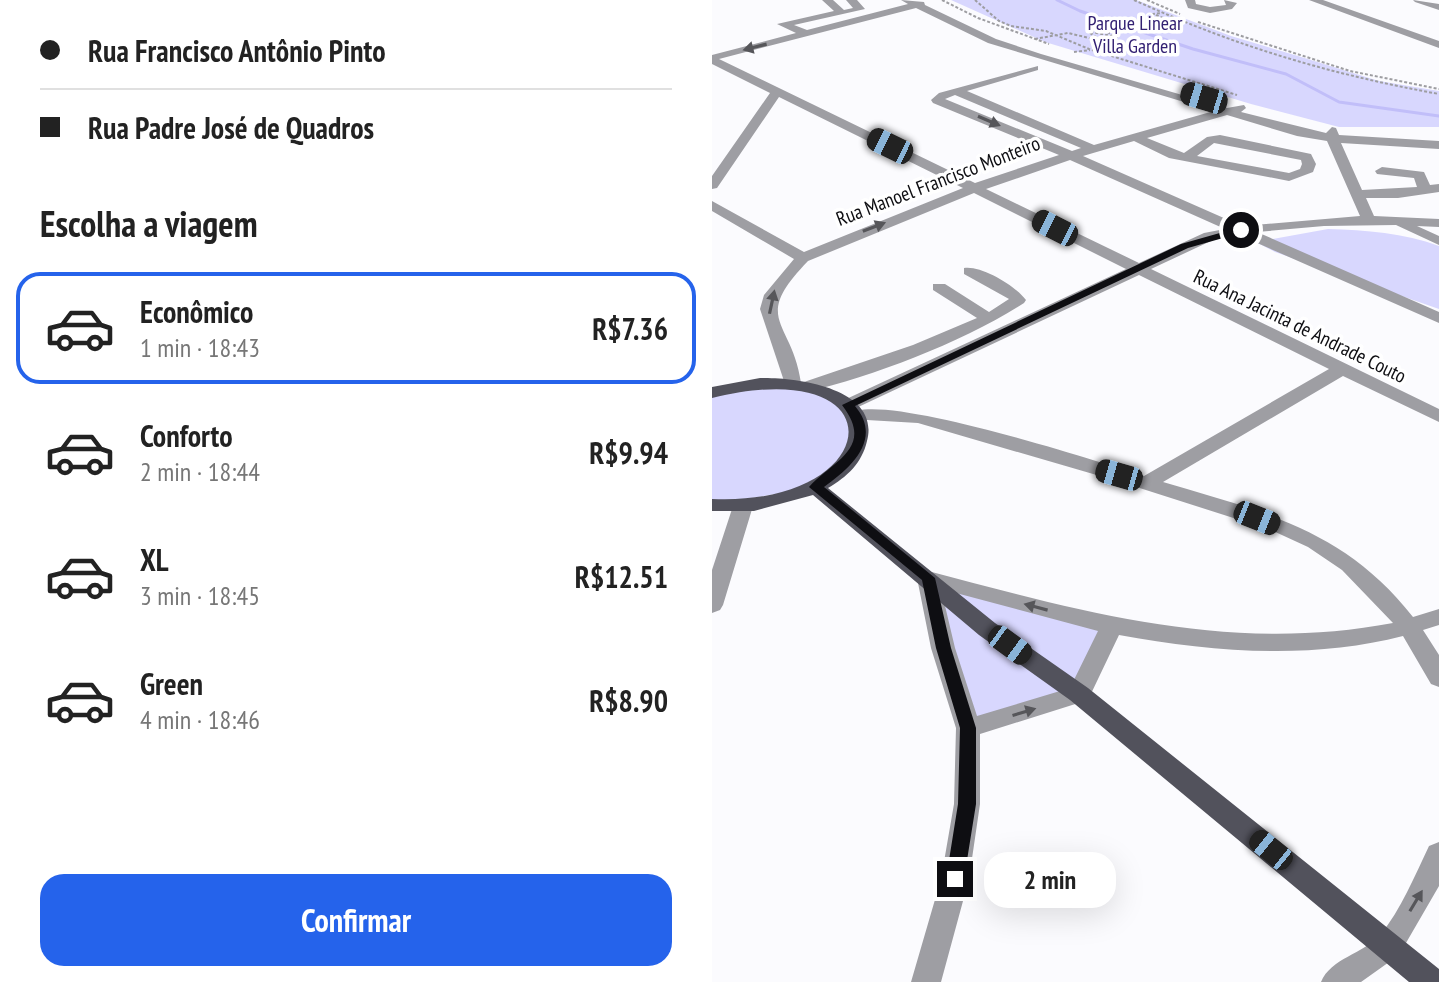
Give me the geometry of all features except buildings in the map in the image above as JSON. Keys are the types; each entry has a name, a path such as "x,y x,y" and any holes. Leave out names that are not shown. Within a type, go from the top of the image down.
{"main road":[{"path":"712,393 761,383 799,385 827,393 852,410 861,431 857,449 843,467 815,487 771,502 743,506 712,505"},
{"path":"815,487 987,629 1079,694 1432,982"}],"street":[{"path":"827,0 842,13"},
{"path":"808,34 782,24 860,9 851,0"},
{"path":"1190,0 1191,6 1210,10 1229,7 1233,1"},
{"path":"1314,0 1439,45"},
{"path":"1418,0 1439,7"},
{"path":"712,59 820,31 909,2 934,1 1013,40 1333,135 1437,139"},
{"path":"909,2 992,41 1037,56 1236,105"},
{"path":"797,20 820,31"},
{"name":"Rua Ana Jacinta de Andrade Couto","path":"712,59 1439,416"},
{"path":"1034,68 956,91 937,100 1071,155 1439,318"},
{"path":"712,185 744,143 777,91"},
{"path":"956,91 1094,149"},
{"name":"Rua Manoel Francisco Monteiro","path":"799,385 771,324 769,302 786,274 803,258 975,188 1236,105"},
{"path":"1333,135 1368,219"},
{"path":"1137,138 1181,156"},
{"path":"1123,142 1149,155 1181,156 1289,177 1306,172 1309,164 1306,157 1220,139 1211,140 1181,156"},
{"path":"1382,171 1419,175 1432,189"},
{"path":"1355,191 1409,192 1432,189"},
{"path":"712,205 803,258"},
{"path":"852,410 1135,269 1209,236 1317,221 1368,219 1439,223"},
{"path":"1394,220 1439,241"},
{"path":"799,385 919,349 989,319 1018,300 1013,294 969,271"},
{"path":"939,287 989,319"},
{"path":"1147,483 1342,369"},
{"path":"852,410 920,418 1147,483 1257,518 1308,539 1349,564 1409,626 1439,678"},
{"path":"713,598 743,506"},
{"path":"926,982 955,879 967,804 968,728 943,648 928,578 1112,626 1270,642 1385,633 1439,617"},
{"path":"968,728 1079,694 1112,626"},
{"path":"1336,982 1389,946 1427,882 1439,854"}],"path":[{"path":"975,0 999,21 1056,35 1236,105"},
{"path":"1134,0 1204,32 1355,79 1439,94"},
{"path":"1147,0 1228,34 1350,71 1439,89"},
{"path":"934,1 1056,47"},
{"path":"1034,39 1068,33 1102,41 1087,31 1117,37 1102,28 1135,21 1166,27 1148,18 1178,24 1153,14 1164,12"},
{"path":"1068,50 1086,56"},
{"path":"1074,52 1094,50"},
{"path":"1202,90 1236,105"}],"green space":[{"name":"Parque Linear Villa Garden","path":"951,0 1136,0 1231,36 1379,81 1439,91 1439,127 1339,127 1045,42"},
{"path":"1328,229 1385,233 1439,246 1439,309 1275,252 1256,242"},
{"path":"761,383 832,394 861,431 816,487 712,505 712,393"},
{"path":"928,578 1112,626 1079,694 968,728"}],"waterway":[{"path":"1057,0 1080,11 1193,49 1286,74 1339,102 1439,116"}],"route":[{"path":"955,879 967,804 968,728 943,648 928,578 815,487 843,467 857,449 861,431 857,415 848,405 1184,246 1209,236 1241,230"}]}
